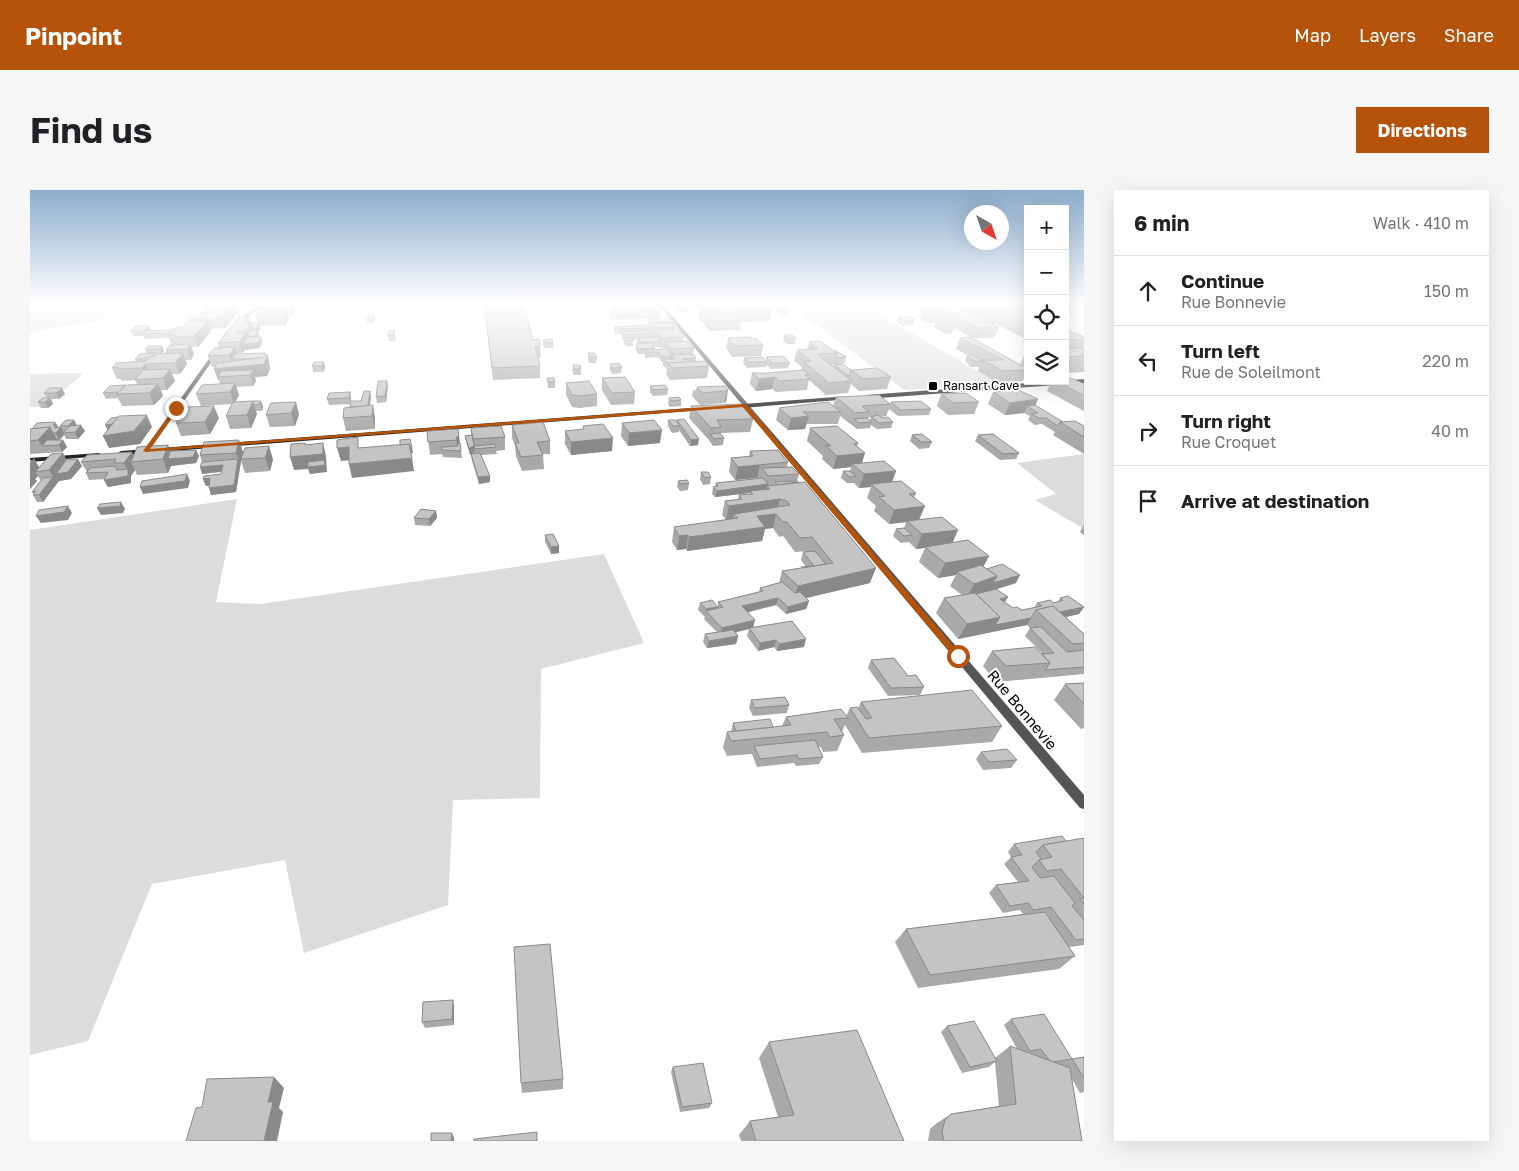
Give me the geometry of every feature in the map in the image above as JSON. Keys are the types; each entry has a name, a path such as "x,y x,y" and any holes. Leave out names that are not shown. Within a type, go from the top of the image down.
{"street":[{"path":"146,451 220,347"},
{"name":"Rue Bonnevie","path":"696,347 1084,804"},
{"path":"862,397 1084,381"},
{"path":"726,407 852,398"},
{"path":"117,453 707,408"},
{"path":"30,460 107,454"}],"shaded area":[{"path":"847,347 937,347 998,383 904,390"},
{"path":"84,373 44,407 30,407 30,374"},
{"path":"1084,454 1084,529 1035,500 1056,494 1017,463"},
{"path":"237,499 216,602 260,604 604,554 644,643 541,669 540,798 453,800 448,905 304,953 285,860 152,884 88,1041 30,1055 30,530"}],"building":[{"path":"147,347 161,347 160,349 145,349"},
{"path":"168,347 188,347 187,349 166,350"},
{"path":"235,347 229,355 208,356 214,348"},
{"path":"489,347 535,347 540,366 492,368"},
{"path":"638,347 655,348 639,349"},
{"path":"670,347 694,348 671,349"},
{"path":"816,347 829,347 837,353 817,354 852,381 829,383 804,362 811,361 797,350 818,349"},
{"path":"979,347 989,347 1024,367 1024,370 1003,371 982,360 1004,360"},
{"path":"1069,348 1084,348 1084,356 1069,357"},
{"path":"667,349 672,356 662,357 659,352 645,352 645,350"},
{"path":"834,351 846,357 836,358 837,353"},
{"path":"155,353 148,358 135,359 140,354"},
{"path":"183,353 175,363 146,364 142,368 112,368 116,363 146,361 149,357 154,357 157,354"},
{"path":"265,353 264,355 268,355 266,358 232,359 235,354"},
{"path":"588,353 594,353 597,357 589,357"},
{"path":"693,354 696,358 683,359 690,362 668,363 663,359 675,359 672,355"},
{"path":"973,355 982,361 974,361 967,356"},
{"path":"783,356 790,363 772,363 766,357"},
{"path":"267,357 264,364 214,369 217,363"},
{"path":"762,357 767,362 749,362 744,358"},
{"path":"705,361 709,366 672,368 668,363"},
{"path":"314,362 324,362 321,366 312,366"},
{"path":"619,363 622,367 613,368 610,364"},
{"path":"843,364 851,370 849,376 834,365"},
{"path":"573,365 580,365 581,369 574,369"},
{"path":"877,368 891,377 863,379 851,370"},
{"path":"170,369 163,378 135,380 143,370"},
{"path":"253,370 250,375 218,377 221,371"},
{"path":"804,370 809,375 805,375 810,379 779,381 775,377 759,379 752,373 767,373"},
{"path":"625,377 635,392 612,393 602,378"},
{"path":"547,378 554,378 555,382 548,382"},
{"path":"1069,378 1084,384 1084,396 1064,385 1069,385"},
{"path":"378,381 387,381 385,396 376,397"},
{"path":"589,381 597,394 572,395 566,383"},
{"path":"235,383 230,392 196,394 202,385"},
{"path":"158,384 149,393 116,394 126,385"},
{"path":"125,385 119,392 103,393 110,386"},
{"path":"665,385 668,389 653,390 650,386"},
{"path":"725,386 728,390 726,391 702,393 697,387"},
{"path":"50,388 62,388 56,393 44,393"},
{"path":"1016,389 1038,399 1010,403 993,392"},
{"path":"364,391 370,391 368,406 350,407 351,401 361,401"},
{"path":"350,392 349,398 327,399 329,393"},
{"path":"966,393 979,402 953,403 941,394"},
{"path":"879,395 890,404 862,406 869,412 855,413 836,397"},
{"path":"679,397 681,400 671,401 669,398"},
{"path":"43,398 50,398 45,402 38,402"},
{"path":"253,401 247,415 226,416 233,402"},
{"path":"253,401 261,401 260,404 254,405"},
{"path":"921,401 931,409 900,410 891,402"},
{"path":"296,402 291,413 266,415 271,403"},
{"path":"828,402 841,412 803,412 809,416 791,418 779,408"},
{"path":"740,404 753,419 717,420 721,427 711,428 691,406"},
{"path":"373,405 372,416 343,418 344,408"},
{"path":"1035,405 1063,422 1060,422 1058,426 1046,418 1039,418 1031,414 1038,413 1027,406"},
{"path":"214,406 205,422 176,423 187,407"},
{"path":"147,415 134,431 103,436 119,416"},
{"path":"878,415 882,418 888,417 893,422 879,423 871,417"},
{"path":"118,417 112,424 105,425 111,418"},
{"path":"867,418 872,422 859,423 854,419"},
{"path":"684,419 699,439 691,440 677,420"},
{"path":"66,420 74,420 68,426 60,426"},
{"path":"654,420 662,430 629,433 622,423"},
{"path":"668,420 676,420 680,426 673,426"},
{"path":"1075,421 1084,426 1084,437 1060,422"},
{"path":"55,422 53,426 57,425 54,428 61,427 56,433 53,433 50,427 32,429 37,423"},
{"path":"543,422 550,441 537,442 543,455 521,457 515,443 519,443 512,425"},
{"path":"603,424 613,438 571,442 565,431 584,429 583,426"},
{"path":"81,425 75,432 63,433 70,426"},
{"path":"501,426 505,437 473,439 471,428"},
{"path":"837,426 858,443 854,444 865,453 837,456 826,446 831,446 810,428"},
{"path":"50,427 38,440 30,441 30,429"},
{"path":"458,429 459,437 456,437 457,440 428,442 427,431"},
{"path":"720,433 724,438 714,439 710,434"},
{"path":"922,434 932,442 921,442 912,435"},
{"path":"993,434 1019,453 1003,454 978,435"},
{"path":"472,435 474,446 469,448 465,436"},
{"path":"358,437 358,448 409,444 412,458 349,464 349,447 337,448 337,440"},
{"path":"410,439 412,447 409,444 400,445 400,440"},
{"path":"47,440 63,440 59,445 42,446"},
{"path":"239,440 236,453 200,455 204,442"},
{"path":"305,443 305,445 323,443 323,454 290,457 291,444"},
{"path":"460,443 461,451 442,450 441,447 458,446 457,444"},
{"path":"495,444 496,447 475,449 474,446"},
{"path":"168,445 163,459 131,462 137,447"},
{"path":"269,446 265,458 241,459 245,448"},
{"path":"196,450 193,457 168,459 170,451"},
{"path":"778,450 788,462 738,467 731,458 753,456 750,451"},
{"path":"132,452 124,463 114,463 116,459 81,462 87,455"},
{"path":"63,453 49,470 35,472 51,454"},
{"path":"480,453 490,476 478,477 471,454"},
{"path":"78,459 68,472 56,474 66,460"},
{"path":"238,459 234,485 209,488 210,478 203,479 204,476 221,474 223,465 200,467 202,462"},
{"path":"324,460 325,465 308,467 308,462"},
{"path":"884,461 896,471 864,474 852,464"},
{"path":"115,466 117,470 128,469 128,476 104,480 108,472 86,473 90,468"},
{"path":"792,467 799,474 768,476 762,468"},
{"path":"843,471 850,471 856,476 849,477"},
{"path":"701,472 708,472 711,477 705,478"},
{"path":"187,474 185,481 140,487 142,481"},
{"path":"53,477 39,495 33,495 36,491 32,492 43,478"},
{"path":"763,478 768,484 717,491 713,487 718,486 716,483"},
{"path":"687,480 689,483 681,484 678,481"},
{"path":"797,481 778,485 775,482"},
{"path":"901,481 916,493 909,494 925,506 894,510 879,497 885,496 871,484"},
{"path":"805,482 876,568 798,586 782,571 833,563 812,537 800,538 787,522 783,522 776,514 757,516 765,527 689,537 688,535 679,536 674,527 738,518 734,514 790,505 787,501 780,499 729,506 725,501 742,499 739,495 753,494 750,491 770,489 767,486"},
{"path":"121,502 120,506 97,508 100,504"},
{"path":"68,506 64,512 36,516 39,510"},
{"path":"421,509 436,511 429,519 414,518"},
{"path":"942,517 958,530 922,534 907,521"},
{"path":"904,528 912,535 904,536 896,529"},
{"path":"553,534 559,546 551,547 545,535"},
{"path":"968,540 989,556 945,563 925,547"},
{"path":"815,551 826,564 814,566 803,552"},
{"path":"1002,564 1020,575 993,583 997,576 987,569"},
{"path":"981,565 997,576 974,584 957,572"},
{"path":"782,582 795,593 800,592 809,601 788,607 778,598 742,606 755,620 722,628 706,611 723,607 718,602 763,591 760,588"},
{"path":"996,589 1008,597 1000,599 1013,608 1017,607 1022,610 1042,606 1037,603 1050,600 1054,603 1063,600 1060,598 1068,596 1084,607 1060,612 1053,606 1036,610 1031,618 995,625 1000,617 976,594"},
{"path":"975,593 1000,617 967,624 944,598"},
{"path":"712,600 718,607 706,609 700,603"},
{"path":"1053,606 1084,634 1084,643 1073,644 1036,610"},
{"path":"792,621 806,639 779,644 776,640 760,643 749,628"},
{"path":"1041,627 1067,652 1084,650 1084,667 1045,670 1050,663 1042,654 1054,653 1030,628"},
{"path":"733,630 738,636 709,641 705,634"},
{"path":"1035,647 1050,663 1006,666 992,651"},
{"path":"894,658 908,676 916,675 924,687 891,688 871,660"},
{"path":"1084,683 1084,704 1065,684"},
{"path":"972,690 1002,726 869,738 850,708 857,707 866,719 872,718 861,702"},
{"path":"785,697 789,705 755,708 751,700"},
{"path":"841,709 848,718 834,719 844,735 830,737 827,732 731,741 727,732 791,725 786,717"},
{"path":"770,719 773,727 736,731 733,723"},
{"path":"815,740 823,757 799,759 797,755 760,759 754,746"},
{"path":"1007,749 1017,760 989,762 981,752"},
{"path":"1062,836 1066,841 1043,845 1036,852 1041,859 1032,867 1040,878 1054,876 1075,903 1072,906 1084,920 1084,939 1076,940 1051,907 1033,910 1028,903 1010,906 996,885 1029,881 1011,857 1022,855 1014,844"},
{"path":"1084,838 1084,898 1061,869 1047,871 1039,860 1052,857 1043,845"},
{"path":"1045,912 1075,956 930,975 906,929"},
{"path":"550,944 563,1079 521,1083 514,947"},
{"path":"453,1000 452,1019 422,1022 423,1002"},
{"path":"1044,1014 1072,1059 1053,1062 1049,1060 1041,1049 1030,1051 1011,1019"},
{"path":"974,1021 997,1061 970,1067 947,1026"},
{"path":"857,1030 904,1141 756,1141 750,1121 794,1115 769,1042"},
{"path":"1010,1046 1070,1068 1082,1141 944,1141 942,1132 945,1120 951,1114 1016,1104"},
{"path":"1084,1057 1084,1078 1072,1059"},
{"path":"703,1063 712,1103 682,1107 673,1067"},
{"path":"274,1077 268,1102 273,1102 264,1141 186,1141 196,1108 202,1107 207,1079"},
{"path":"537,1132 537,1141 474,1141 474,1139"},
{"path":"431,1133 452,1133 451,1141 431,1141"}],"place":[{"name":"Ransart Cave","path":"933,386"}],"route":[{"path":"176,408 146,451 744,405 958,656"}]}
